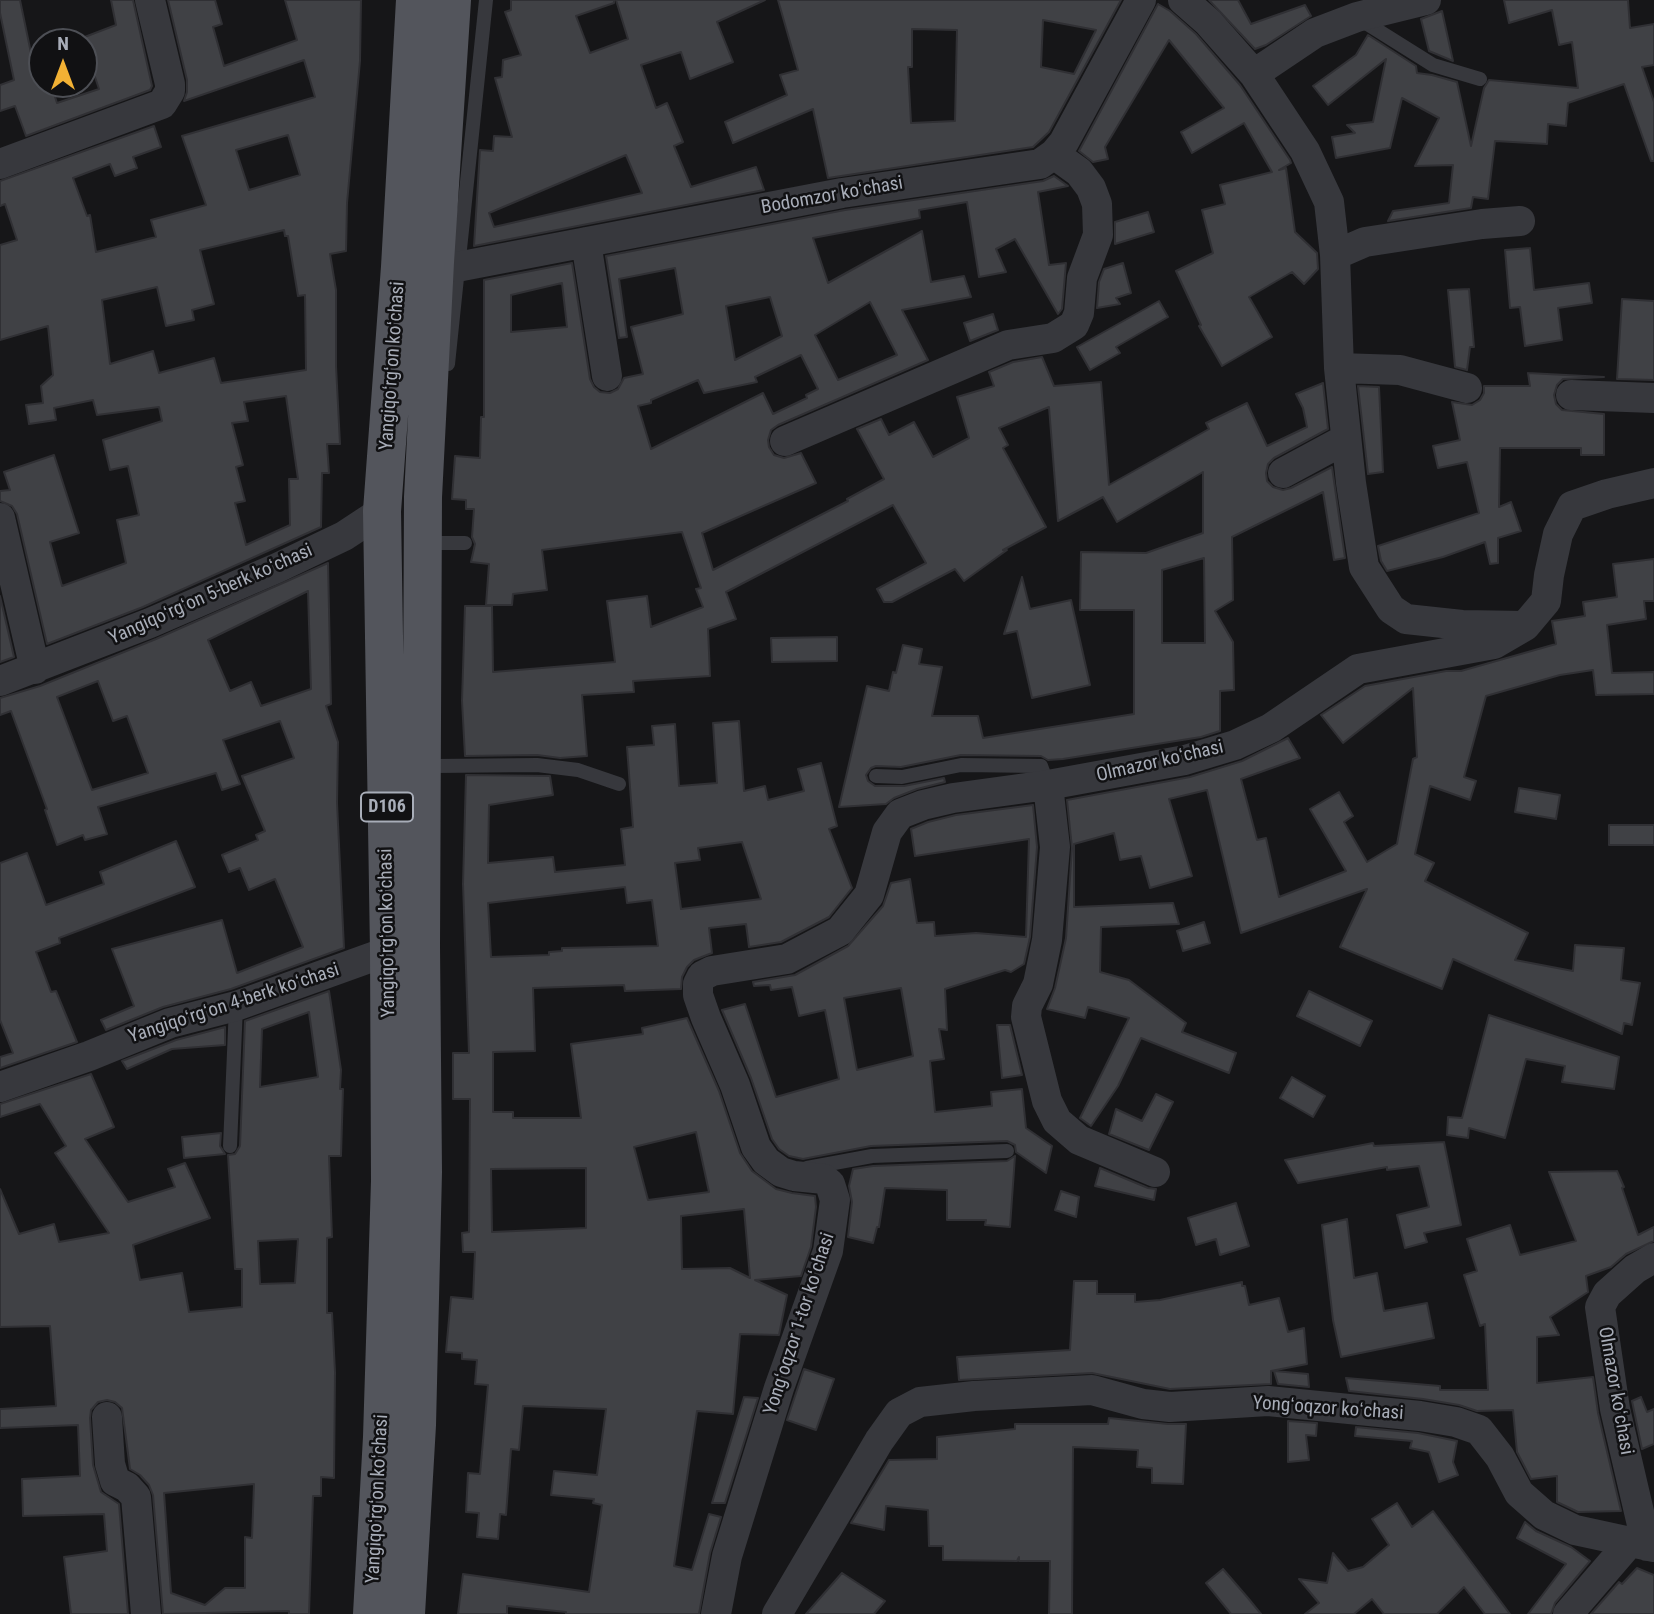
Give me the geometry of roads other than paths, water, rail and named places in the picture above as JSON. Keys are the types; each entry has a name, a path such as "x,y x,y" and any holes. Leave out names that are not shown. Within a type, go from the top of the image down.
{"main road":[{"name":"Yangiqoʻrgʻon koʻchasi","path":"372,1614 382,1437 390,1181 382,511 400,267 415,0"},
{"name":"Yangiqoʻrgʻon koʻchasi","path":"414,1607 424,1172 421,960 424,497 446,265 452,0"}],"street":[{"path":"0,164 162,104 170,91 170,84 150,0"},
{"path":"785,441 1008,345 1053,338 1074,325 1079,313 1082,278 1098,235 1097,204 1091,188 1079,172 1054,154 1072,129 1141,0"},
{"path":"1183,0 1208,22 1254,74 1305,151 1329,202 1335,255 1339,369 1364,567 1391,609 1406,619 1429,623 1525,626"},
{"path":"1254,74 1315,33 1400,5 1426,0"},
{"name":"Bodomzor koʻchasi","path":"446,265 586,242 842,193 1040,164 1054,154"},
{"path":"1335,255 1364,242 1482,223 1520,221"},
{"path":"586,242 607,376"},
{"path":"1339,369 1400,370 1467,388"},
{"path":"1571,395 1654,398"},
{"path":"1283,473 1346,439"},
{"name":"Olmazor koʻchasi","path":"1048,785 1185,760 1235,745 1271,728 1358,669 1494,644 1525,626 1546,601 1558,534 1572,506 1607,494 1654,484"},
{"name":"Yangiqoʻrgʻon 5-berk koʻchasi","path":"0,681 150,624 277,568 344,536 382,511"},
{"path":"0,518 35,669"},
{"path":"781,1172 766,1161 757,1147 735,1084 698,995 698,984 702,976 712,971 787,959 840,931 869,895 887,832 900,814 923,804 953,798 1048,785 1055,847 1047,940 1038,984 1027,1006 1026,1017 1047,1101 1057,1121 1079,1140 1155,1172"},
{"name":"Yangiqoʻrgʻon 4-berk koʻchasi","path":"0,1087 89,1056 170,1023 236,1006 389,951"},
{"name":"Yongʻoqzor 1-tor koʻchasi","path":"716,1614 727,1556 779,1388 828,1251 834,1220 834,1191 830,1184 824,1179 781,1172"},
{"name":"Olmazor koʻchasi","path":"1644,1545 1615,1409 1601,1307 1607,1294 1635,1269 1654,1258"},
{"name":"Yongʻoqzor koʻchasi","path":"777,1614 879,1441 899,1413 920,1402 974,1396 1092,1390 1143,1404 1170,1407 1268,1401 1456,1422 1479,1430 1500,1457 1519,1493 1544,1515 1575,1530 1644,1545"},
{"path":"107,1417 110,1464 116,1481 127,1486 136,1497 146,1614"},
{"path":"1568,1614 1644,1545"}],"lane":[{"path":"447,372 446,265 486,0"},
{"path":"1357,18 1433,65 1480,79"},
{"path":"436,865 434,598 437,536 464,543"},
{"path":"435,765 537,765 578,770 619,784"},
{"path":"876,776 902,777 961,765 1041,766 1048,785"},
{"path":"230,1146 236,1006"},
{"path":"781,1172 872,1156 1007,1151"},
{"path":"414,1607 438,1171"}]}
